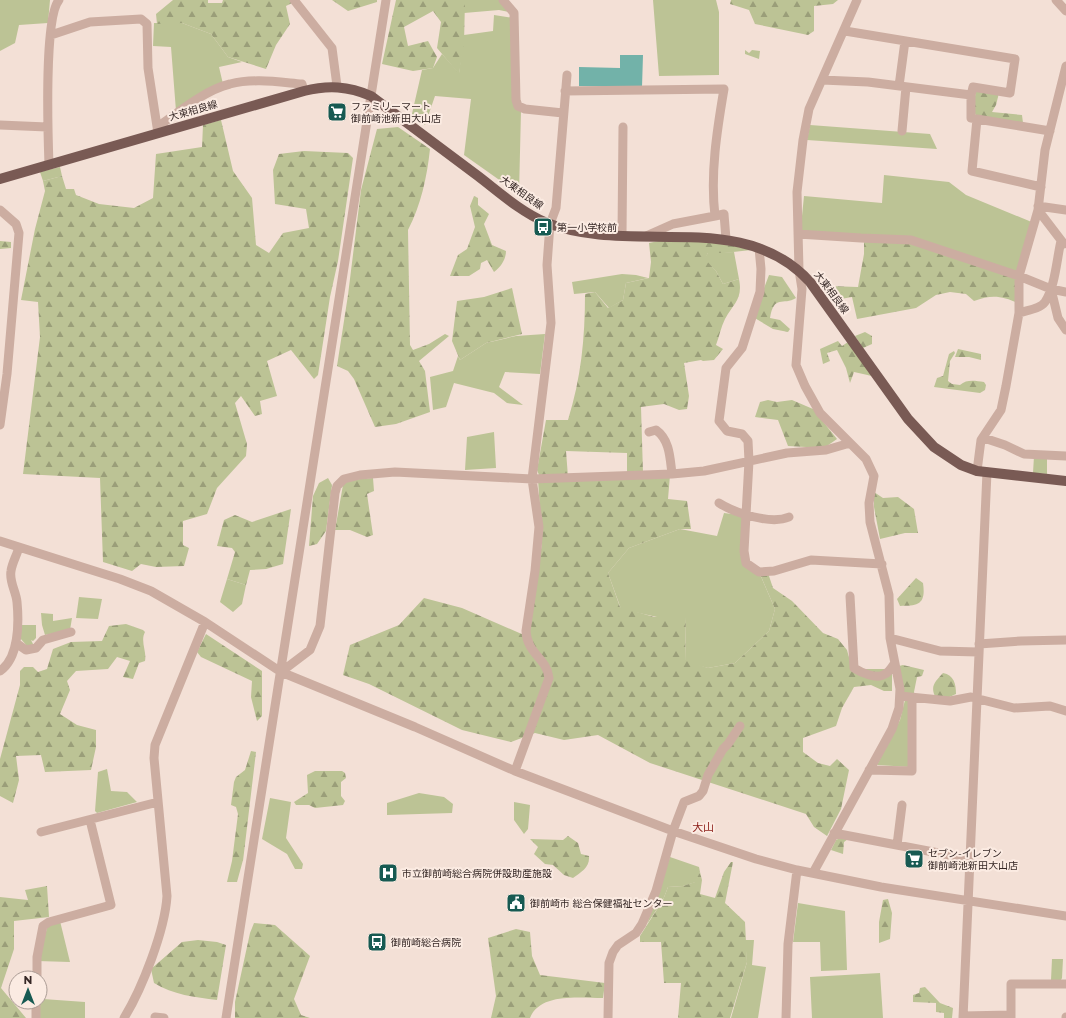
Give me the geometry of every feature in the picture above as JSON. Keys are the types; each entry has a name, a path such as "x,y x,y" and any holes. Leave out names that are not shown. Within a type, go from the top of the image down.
{"main road":[{"name":"大東相良線","path":"0,179 304,91 327,86 338,86 371,96 515,204 533,216 550,224 573,230 622,235 726,239 759,248 799,270 828,306 921,434 934,447 948,457 977,471 1066,481"}],"street":[{"path":"49,165 47,127 51,34 53,15 56,3 59,0"},
{"path":"294,0 332,48 338,86"},
{"path":"226,1018 386,0"},
{"path":"503,0 514,13 516,100 518,106 525,109 563,113"},
{"path":"813,873 892,729 898,712 900,696 890,638 889,595 870,522 869,503 874,476 866,459 820,413 805,386 796,365 802,289 799,270 797,192 802,140 809,109 857,0"},
{"path":"1056,0 1066,11"},
{"path":"51,34 90,22 140,19 147,24 148,68 162,132"},
{"path":"845,30 1015,59 1010,93 973,88 970,95 971,118 1050,131"},
{"path":"902,131 905,41"},
{"path":"977,471 981,440 984,438 1001,410 1019,313 1019,276 1038,208 1045,150 1066,66"},
{"path":"515,770 549,678 548,669 530,648 527,640 539,527 532,479 551,323 548,266 550,224 556,208 567,75"},
{"path":"822,80 868,82 970,95"},
{"path":"162,132 164,123 185,107 230,84 252,81 302,84 304,91"},
{"path":"565,92 724,89 717,137 713,198 715,216"},
{"path":"977,119 972,171 1041,187"},
{"path":"0,125 47,127"},
{"path":"622,235 623,127"},
{"path":"1038,208 1066,210"},
{"path":"1019,313 1036,308 1045,302 1063,243 1038,208"},
{"path":"0,210 16,224 19,233 7,374 0,425"},
{"path":"646,236 673,224 724,214 726,239"},
{"path":"798,234 911,240 1019,276 1050,289 1066,292"},
{"path":"759,248 761,269 760,292 742,348 726,368 719,421 727,431 742,434 748,441 749,461 744,551 746,563 759,572 774,571 812,560 882,564"},
{"path":"1050,289 1058,318 1066,330"},
{"path":"649,432 656,430 667,442 672,474"},
{"path":"984,438 1005,445 1024,454 1066,456"},
{"path":"281,672 310,650 320,626 335,493 337,486 344,479 360,474 394,472 532,479 672,474 704,471 787,453 826,450 850,443"},
{"path":"987,472 963,1017 1011,1017 1011,984 1066,984"},
{"path":"719,503 730,510 760,518 780,520 789,517"},
{"path":"0,541 120,579 151,591 205,622 281,672 515,770 673,831 756,859 797,870 881,887 1066,916"},
{"path":"0,671 12,658 16,643 17,601 12,584 11,571 19,547"},
{"path":"850,596 854,668 862,673 881,676 885,674 894,664"},
{"path":"124,1018 133,1004 143,980 166,913 167,896 154,758 155,745 205,622"},
{"path":"16,643 26,650 36,648 43,640 71,632"},
{"path":"890,638 940,651 979,648 1021,641 1066,640"},
{"path":"900,696 950,701 965,697 976,698 1014,708 1050,706 1066,711"},
{"path":"869,770 912,771 912,698"},
{"path":"608,1018 609,963 613,952 618,945 636,933 642,924 656,891 673,831 684,802 699,796 703,791 708,775 722,749 728,744 740,726"},
{"path":"41,832 158,802"},
{"path":"897,845 902,805"},
{"path":"37,970 37,957 43,926 49,922 111,905 90,820"},
{"path":"834,833 970,859"},
{"path":"786,1018 788,944 797,870"}],"green space":[{"path":"0,0 50,0 48,23 19,25 15,43 0,51"},
{"path":"173,0 208,0 208,3 222,3 223,0 298,0 286,6 290,24 276,45 266,69 228,57 211,34 182,23 157,24 156,14"},
{"path":"332,0 377,0 377,2 348,11"},
{"path":"396,0 465,0 464,44 459,74 437,48 441,22 433,11 404,27 408,46 428,41 437,57 433,68 413,71 382,64"},
{"path":"464,0 507,0 509,12 499,10 464,13"},
{"path":"653,0 716,0 719,12 719,75 659,76"},
{"path":"731,0 838,0 833,4 814,6 814,31 808,35 755,24 749,10 730,4"},
{"path":"494,15 514,18 521,110 519,194 464,155 471,99 435,96 425,125 411,118 422,70 433,68 442,54 459,73 464,35 493,31"},
{"path":"154,23 182,23 211,34 228,57 242,62 219,67 223,84 176,111 171,47 153,46"},
{"path":"745,50 749,53 752,50 760,51 759,59 745,54"},
{"path":"976,90 999,93 996,105 992,112 1022,115 1023,123 977,118 973,109"},
{"path":"221,120 233,171 252,198 256,245 269,253 283,233 309,228 306,209 275,204 273,170 279,154 304,151 348,153 353,158 338,261 330,297 318,375 314,379 291,350 267,361 277,396 260,401 262,414 255,416 241,396 235,403 247,444 246,456 217,488 207,514 183,521 183,545 189,548 184,566 156,567 141,564 132,571 103,562 100,478 23,474 40,337 38,302 21,300 35,229 45,191 43,181 62,176 66,189 74,189 76,195 99,204 134,208 153,198 156,154 202,147 203,125"},
{"path":"810,125 930,134 937,149 807,140"},
{"path":"398,127 430,149 423,191 408,230 410,345 413,350 429,344 445,334 449,336 419,361 425,371 430,412 396,424 375,427 354,379 348,371 337,366 348,295 361,190 377,129"},
{"path":"60,167 62,176 43,181 40,172"},
{"path":"884,175 949,182 966,195 1034,223 1017,276 911,240 800,236 804,196 882,203"},
{"path":"474,196 478,198 478,205 489,214 484,224 492,245 506,251 505,257 501,265 494,272 487,260 481,263 480,269 469,276 450,276 458,255 467,249 475,227 470,206"},
{"path":"864,238 914,240 1017,276 1020,304 1008,299 997,297 986,297 974,301 966,294 950,292 936,295 916,308 857,319 852,297 835,300 825,294 828,286 858,287 864,254"},
{"path":"668,239 723,243 751,250 708,253 705,259 716,271 723,284 739,279 739,296 722,325 716,345 723,349 714,360 701,360 684,363 689,396 687,409 679,410 664,404 641,407 643,473 627,474 627,453 566,451 568,477 539,475 537,470 546,420 568,420 576,389 584,327 585,294 595,292 608,308 623,300 626,283 649,278 651,262 649,243"},
{"path":"0,241 11,242 11,248 0,249"},
{"path":"734,252 739,279 723,284 716,271 704,259 708,253"},
{"path":"622,274 648,278 626,283 623,300 609,308 595,292 574,294 572,282"},
{"path":"769,275 782,277 796,298 777,303 774,306 770,318 780,320 790,329 788,332 773,329 753,317"},
{"path":"512,288 522,334 486,343 460,360 452,341 457,301 484,297"},
{"path":"865,332 872,336 872,344 863,348 855,336"},
{"path":"545,334 540,374 505,372 499,387 523,405 507,403 494,393 454,383 446,407 433,410 430,377 453,371 458,356 460,360 486,343 516,336"},
{"path":"838,341 842,346 848,342 872,376 854,372 850,383 846,368 837,350 827,353 830,361 823,364 820,349"},
{"path":"958,349 981,354 981,360 969,357 955,357"},
{"path":"954,351 955,353 950,361 948,381 952,384 960,385 968,381 984,382 986,385 985,390 980,393 934,387 937,378 943,376 949,354"},
{"path":"768,400 777,402 792,400 813,409 837,439 824,448 788,446 778,420 755,417 760,402"},
{"path":"494,432 496,468 465,470 467,437"},
{"path":"1034,456 1047,456 1047,474 1033,473"},
{"path":"670,475 668,499 687,501 691,529 680,529 629,548 608,573 620,607 654,617 686,617 685,660 708,668 735,663 769,631 775,609 760,574 768,573 773,588 792,601 823,633 838,639 847,650 852,669 892,669 892,691 884,691 871,685 854,687 842,708 836,726 803,738 803,752 818,763 830,766 837,759 849,770 841,809 827,836 814,827 806,814 650,763 598,735 564,740 535,733 511,742 462,730 369,684 343,675 350,645 399,625 424,598 462,608 524,635 542,544 538,479"},
{"path":"328,478 332,485 326,531 317,544 309,546 313,496 319,483"},
{"path":"373,478 374,491 367,494 373,535 367,537 350,530 335,530 343,485 348,480"},
{"path":"874,492 883,498 898,497 914,509 918,533 905,533 880,539 874,507"},
{"path":"291,509 283,564 266,569 250,570 246,585 227,579 235,552 232,548 217,546 224,520 235,515 252,522"},
{"path":"724,513 746,516 741,558 759,572 775,609 769,631 735,663 708,668 685,662 686,617 657,617 621,609 608,573 629,548 680,529 717,536"},
{"path":"916,578 923,583 924,590 922,600 916,604 900,606 897,599"},
{"path":"227,579 246,585 242,604 233,612 220,602"},
{"path":"79,597 102,599 98,619 76,618"},
{"path":"41,613 53,614 53,621 72,618 70,630 45,635"},
{"path":"126,624 145,632 143,643 145,661 139,663 133,679 123,677 130,661 117,657 108,669 76,671 67,681 70,690 60,714 77,725 96,730 96,747 91,770 45,772 41,755 16,756 19,780 13,803 0,796 0,759 20,685 20,671 24,667 33,667 38,672 47,669 53,649 71,642 102,641 109,626"},
{"path":"21,625 36,625 36,638 33,641 31,640 33,644 28,647 20,638"},
{"path":"206,634 262,671 262,716 257,721 251,697 252,681 201,657 197,652"},
{"path":"903,665 924,670 922,676 917,677 914,692 915,696 903,694 899,666"},
{"path":"943,673 947,674 954,680 956,690 956,694 945,699 936,698 933,690 934,684"},
{"path":"905,700 910,700 910,767 877,765 900,720"},
{"path":"251,751 256,752 243,861 232,861 238,814 236,807 231,805 234,782 236,777 245,770"},
{"path":"107,769 111,791 127,792 137,802 97,813 95,811 98,772"},
{"path":"315,771 342,771 345,773 346,778 341,782 341,796 345,801 343,805 315,808 309,805 296,805 294,802 308,793 307,775"},
{"path":"419,793 444,797 453,804 452,813 387,815 387,803"},
{"path":"270,798 291,802 286,838 303,864 302,869 295,869 287,854 262,839"},
{"path":"514,802 530,805 528,829 524,834 514,820"},
{"path":"568,836 578,843 581,854 589,856 586,867 582,872 573,878 564,875 553,865 545,864 534,854 538,847 530,839 563,840"},
{"path":"840,838 848,839 844,842 843,854 831,850 836,840"},
{"path":"670,857 699,867 700,872 696,882 683,886 668,887 663,900 647,924"},
{"path":"243,860 237,882 227,882 232,861"},
{"path":"731,862 733,862 725,903 745,922 747,962 730,1018 678,1018 681,983 664,983 661,942 640,942 640,936 663,900 668,887 683,886 695,882 700,872 702,880 700,894 715,898 724,872"},
{"path":"47,886 49,917 14,921 14,949 1,988 8,996 8,1010 19,1010 26,1018 0,1018 0,897 28,900 25,890"},
{"path":"888,899 892,913 890,939 879,943 879,922 883,900"},
{"path":"798,903 845,911 847,970 821,971 820,942 793,942"},
{"path":"60,921 70,962 37,961 49,922"},
{"path":"254,923 275,925 310,956 294,999 301,1015 310,1018 235,1018 235,1002 250,933"},
{"path":"516,929 530,932 532,956 540,975 605,983 603,998 562,998 543,1004 535,1010 530,1018 491,1018 496,996 488,938"},
{"path":"198,940 217,942 226,945 217,1000 176,993 154,983 151,969 182,942"},
{"path":"745,940 754,940 752,965 766,967 758,1018 731,1018 747,962"},
{"path":"1052,959 1063,959 1061,980 1051,980"},
{"path":"880,973 883,1018 812,1018 810,977"},
{"path":"925,987 940,1003 953,1008 952,1018 944,1018 944,1013 936,1012 936,1003 913,1002 913,995 919,993 920,988"},
{"path":"48,999 85,1002 85,1018 39,1018 39,1010 48,1010"}],"water":[{"path":"620,55 643,55 642,87 579,86 579,67 620,68"}],"place":[{"name":"ファミリーマート 御前崎池新田大山店","path":"337,112"},
{"name":"第一小学校前","path":"543,227"},
{"name":"セブン‐イレブン 御前崎池新田大山店","path":"914,859"},
{"name":"市立御前崎総合病院併設助産施設","path":"388,873"},
{"name":"御前崎市 総合保健福祉センター","path":"516,903"},
{"name":"御前崎総合病院","path":"377,942"}],"district":[{"name":"大山","path":"703,827"}]}
